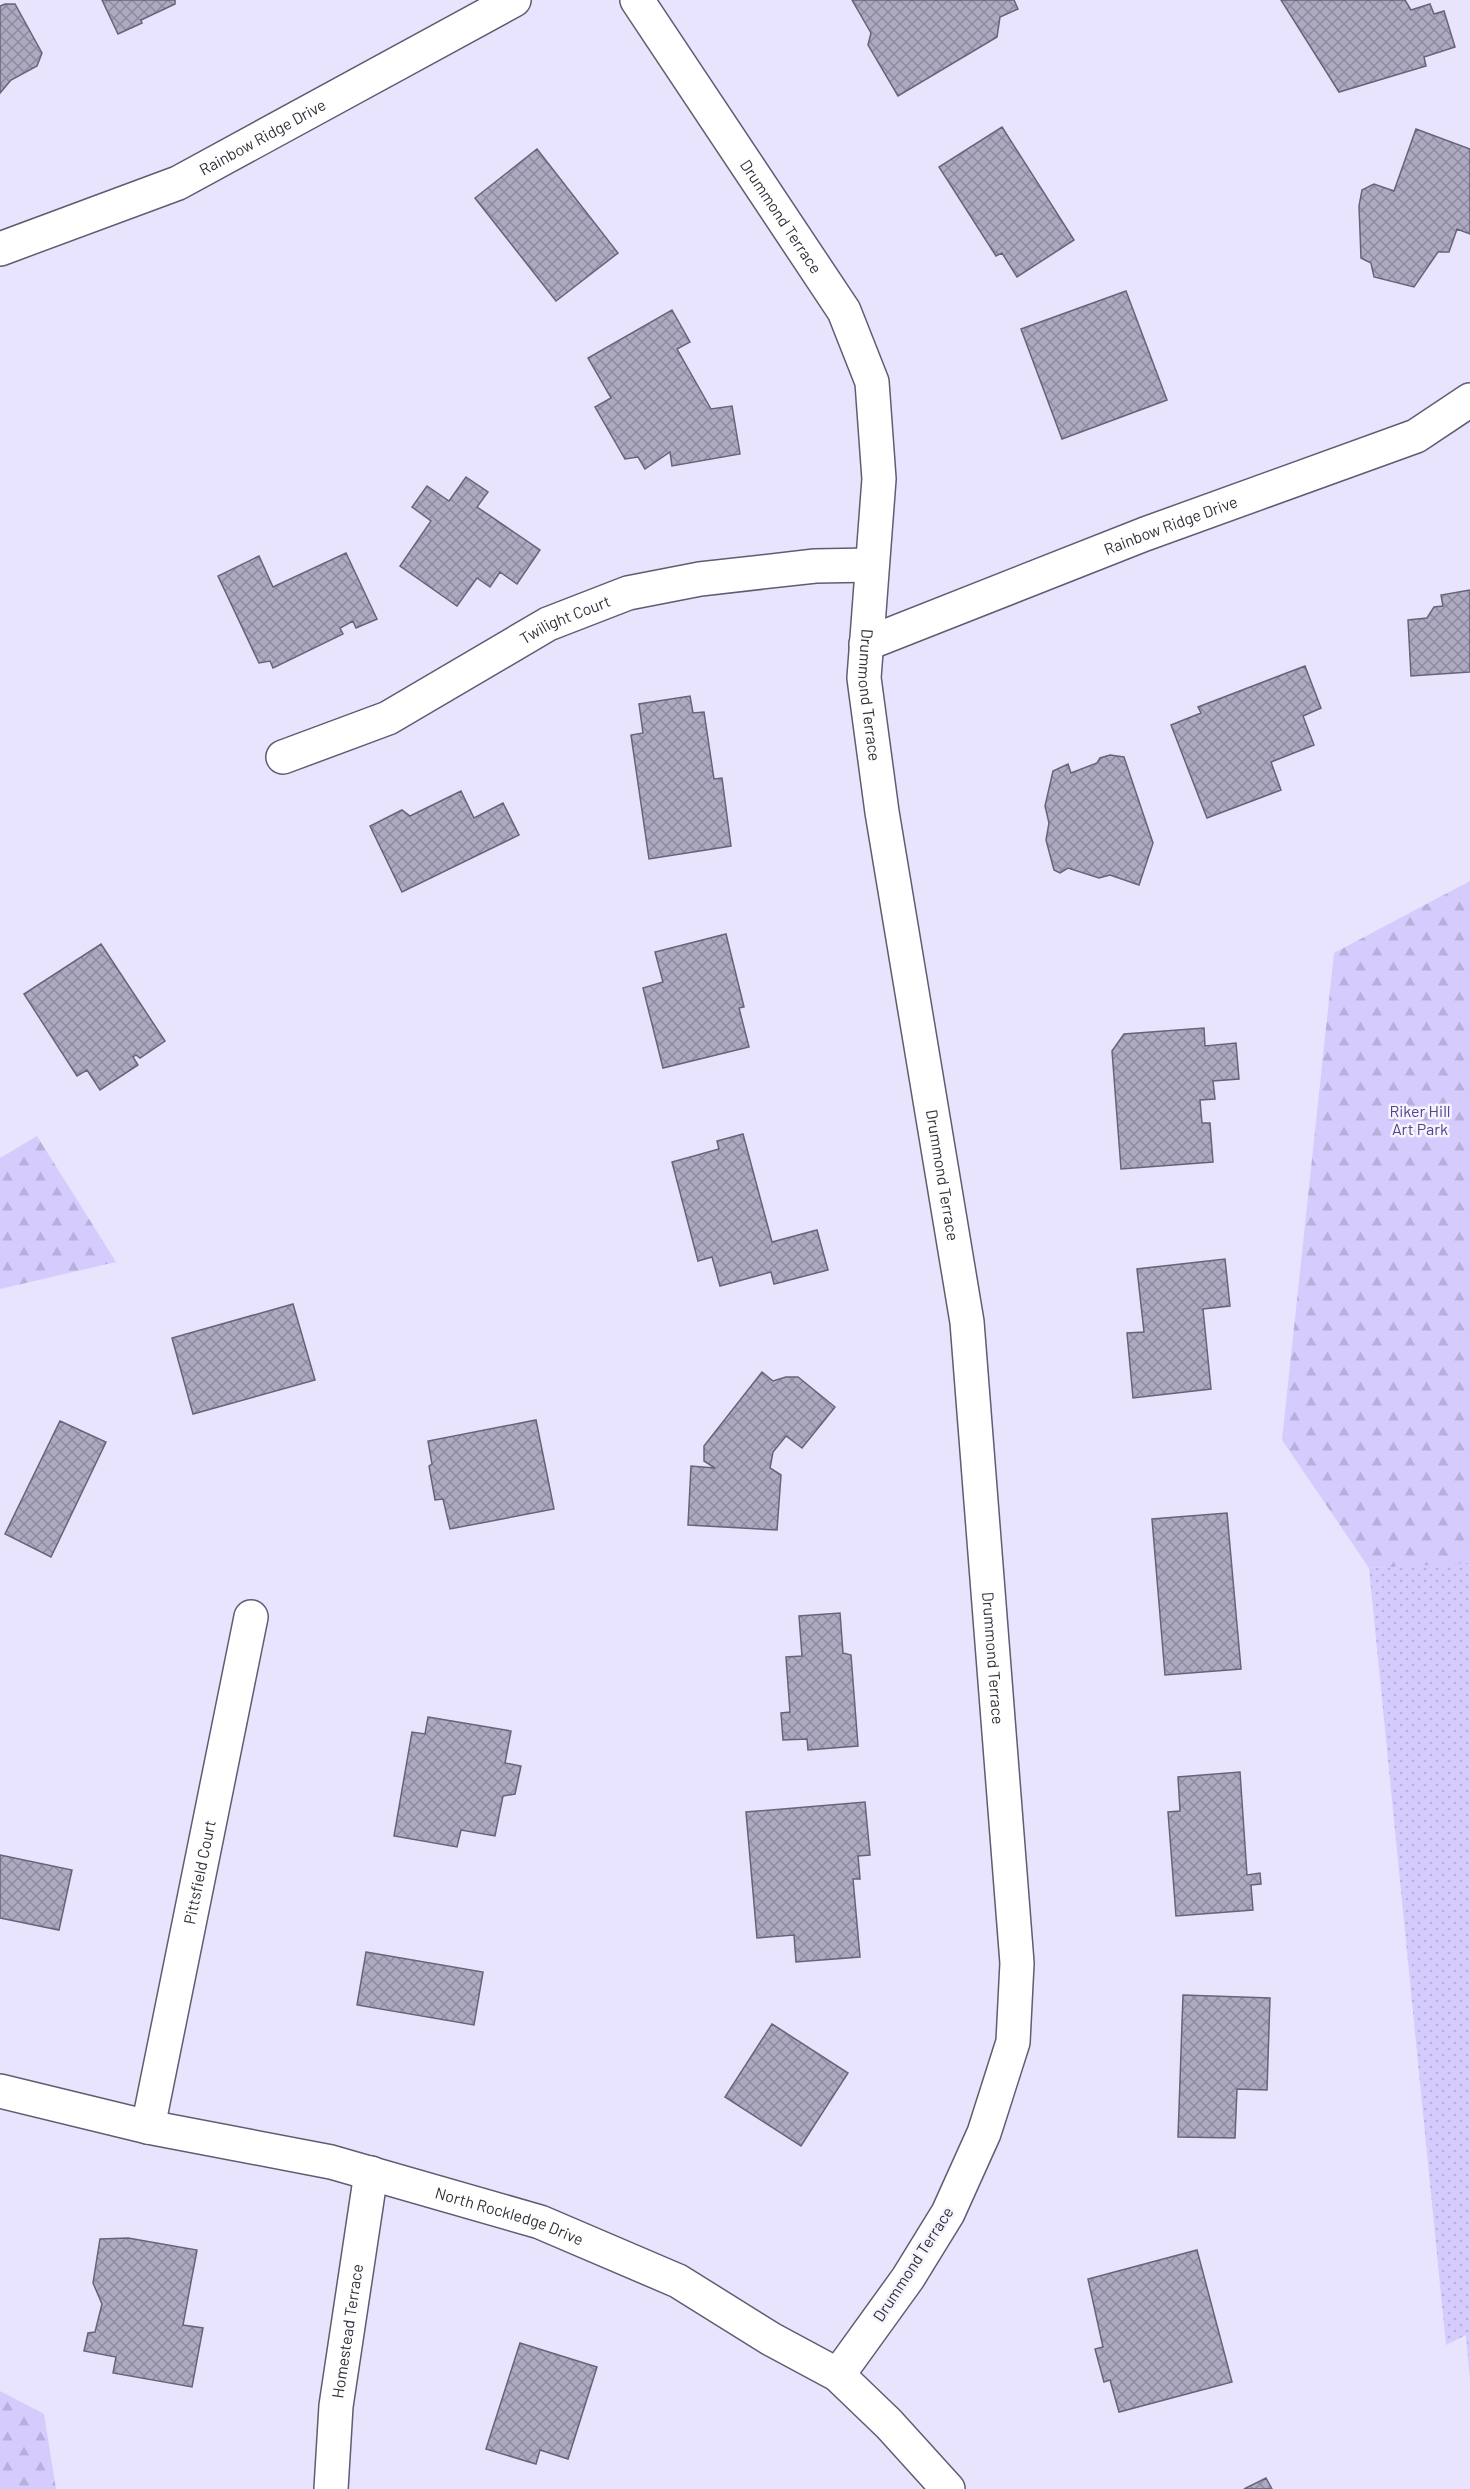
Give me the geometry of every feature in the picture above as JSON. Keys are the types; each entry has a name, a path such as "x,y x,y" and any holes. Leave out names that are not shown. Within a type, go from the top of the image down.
{"street":[{"name":"Rainbow Ridge Drive","path":"0,249 178,183 514,0"},
{"name":"Drummond Terrace","path":"637,0 844,311 872,382 879,479 864,678 882,812 967,1322 1017,1963 1013,2042 984,2133 948,2213 908,2278 838,2375"},
{"name":"Rainbow Ridge Drive","path":"866,644 1145,534 1416,436 1470,400"},
{"name":"Twilight Court","path":"283,757 388,718 548,624 628,593 700,579 815,566 872,565"},
{"name":"Pittsfield Court","path":"148,2127 251,1617"},
{"name":"North Rockledge Drive","path":"0,2091 148,2127 331,2162 531,2218 667,2276 771,2339 838,2375 890,2424 948,2489"},
{"name":"Homestead Terrace","path":"331,2489 336,2406 371,2173"}],"green space":[{"path":"1470,881 1470,1563 1369,1568 1282,1440 1334,953"},
{"name":"Riker Hill Art Park","path":"1470,1010 1470,2381 1466,2335 1446,2345 1369,1568 1406,1566"},
{"path":"37,1136 116,1262 0,1289 0,1158"},
{"path":"0,2391 44,2414 56,2489 0,2489"}],"building":[{"path":"102,0 175,0 175,4 118,34"},
{"path":"852,0 1014,0 1018,9 1000,17 997,37 898,96 868,45 871,33"},
{"path":"1281,0 1405,0 1411,10 1430,4 1434,14 1444,11 1455,47 1424,57 1426,66 1339,92"},
{"path":"15,4 42,53 37,66 11,80 0,93 0,6"},
{"path":"1002,127 1074,240 1017,277 1002,253 996,256 939,167"},
{"path":"1416,129 1470,149 1470,234 1457,229 1449,252 1438,252 1414,287 1374,277 1371,263 1361,258 1359,206 1362,190 1374,184 1394,191"},
{"path":"537,149 618,253 556,301 475,198"},
{"path":"1126,291 1167,400 1062,439 1021,329"},
{"path":"672,310 690,342 677,349 711,409 732,406 740,454 672,466 670,452 645,469 638,457 625,459 595,407 611,398 588,358"},
{"path":"466,477 488,492 477,507 540,550 517,584 500,572 490,587 477,578 457,606 400,566 431,521 412,507 427,486 449,501"},
{"path":"346,553 377,619 356,628 353,621 340,628 343,634 273,668 270,661 259,663 218,576 259,556 273,587"},
{"path":"1470,590 1470,672 1411,676 1408,620 1427,618 1434,607 1443,606 1441,595"},
{"path":"1305,666 1321,708 1303,716 1314,745 1271,762 1281,790 1207,818 1171,725 1201,713 1198,707"},
{"path":"690,696 693,713 704,712 714,779 722,778 731,846 649,859 631,735 643,733 639,704"},
{"path":"1110,755 1124,757 1153,843 1139,885 1110,875 1099,878 1068,868 1060,873 1054,870 1046,840 1049,823 1045,806 1053,771 1068,764 1071,773 1097,763 1100,758"},
{"path":"461,791 474,818 503,803 519,835 402,892 370,826 402,810 410,816"},
{"path":"726,934 744,1007 739,1008 749,1047 663,1068 643,988 663,982 655,952"},
{"path":"101,944 165,1041 140,1058 136,1055 133,1057 138,1065 100,1090 87,1070 77,1076 24,994"},
{"path":"1204,1028 1205,1046 1236,1043 1239,1079 1213,1081 1215,1099 1200,1100 1202,1123 1210,1123 1213,1162 1121,1169 1112,1051 1124,1034"},
{"path":"743,1134 772,1242 817,1230 828,1270 774,1284 771,1272 720,1286 712,1257 698,1261 672,1162 719,1149 717,1141"},
{"path":"1225,1259 1230,1306 1203,1309 1211,1389 1133,1398 1127,1333 1144,1332 1137,1269"},
{"path":"293,1304 315,1380 193,1414 172,1338"},
{"path":"762,1372 773,1381 786,1377 798,1377 835,1407 802,1448 786,1436 773,1452 770,1468 781,1475 777,1530 688,1525 691,1466 715,1468 704,1461 704,1446"},
{"path":"536,1420 554,1509 450,1529 443,1499 435,1500 429,1466 432,1464 428,1441"},
{"path":"60,1421 106,1442 51,1557 5,1534"},
{"path":"1227,1513 1241,1669 1165,1675 1152,1519"},
{"path":"840,1613 843,1653 851,1655 858,1746 808,1750 807,1739 783,1740 781,1713 790,1712 786,1657 802,1656 799,1616"},
{"path":"428,1717 511,1731 505,1763 521,1766 515,1794 503,1796 495,1836 461,1830 457,1847 394,1836 412,1732 425,1734"},
{"path":"1240,1772 1247,1875 1260,1873 1261,1884 1251,1885 1253,1910 1176,1916 1168,1812 1180,1811 1178,1777"},
{"path":"865,1802 870,1855 858,1856 860,1879 853,1879 860,1957 796,1962 794,1935 757,1938 746,1812"},
{"path":"0,1855 72,1870 59,1930 0,1918"},
{"path":"366,1952 483,1972 474,2025 357,2005"},
{"path":"1183,1995 1270,1998 1267,2090 1237,2089 1235,2138 1178,2137"},
{"path":"772,2024 848,2073 801,2146 725,2097"},
{"path":"128,2238 197,2250 183,2325 203,2328 192,2387 113,2373 116,2357 84,2351 88,2333 95,2332 102,2304 93,2283 100,2239"},
{"path":"1197,2250 1232,2382 1119,2412 1110,2380 1104,2382 1095,2349 1103,2347 1088,2279"},
{"path":"520,2343 597,2367 568,2459 540,2450 536,2464 486,2449"},
{"path":"1266,2478 1272,2489 1244,2489"}]}
